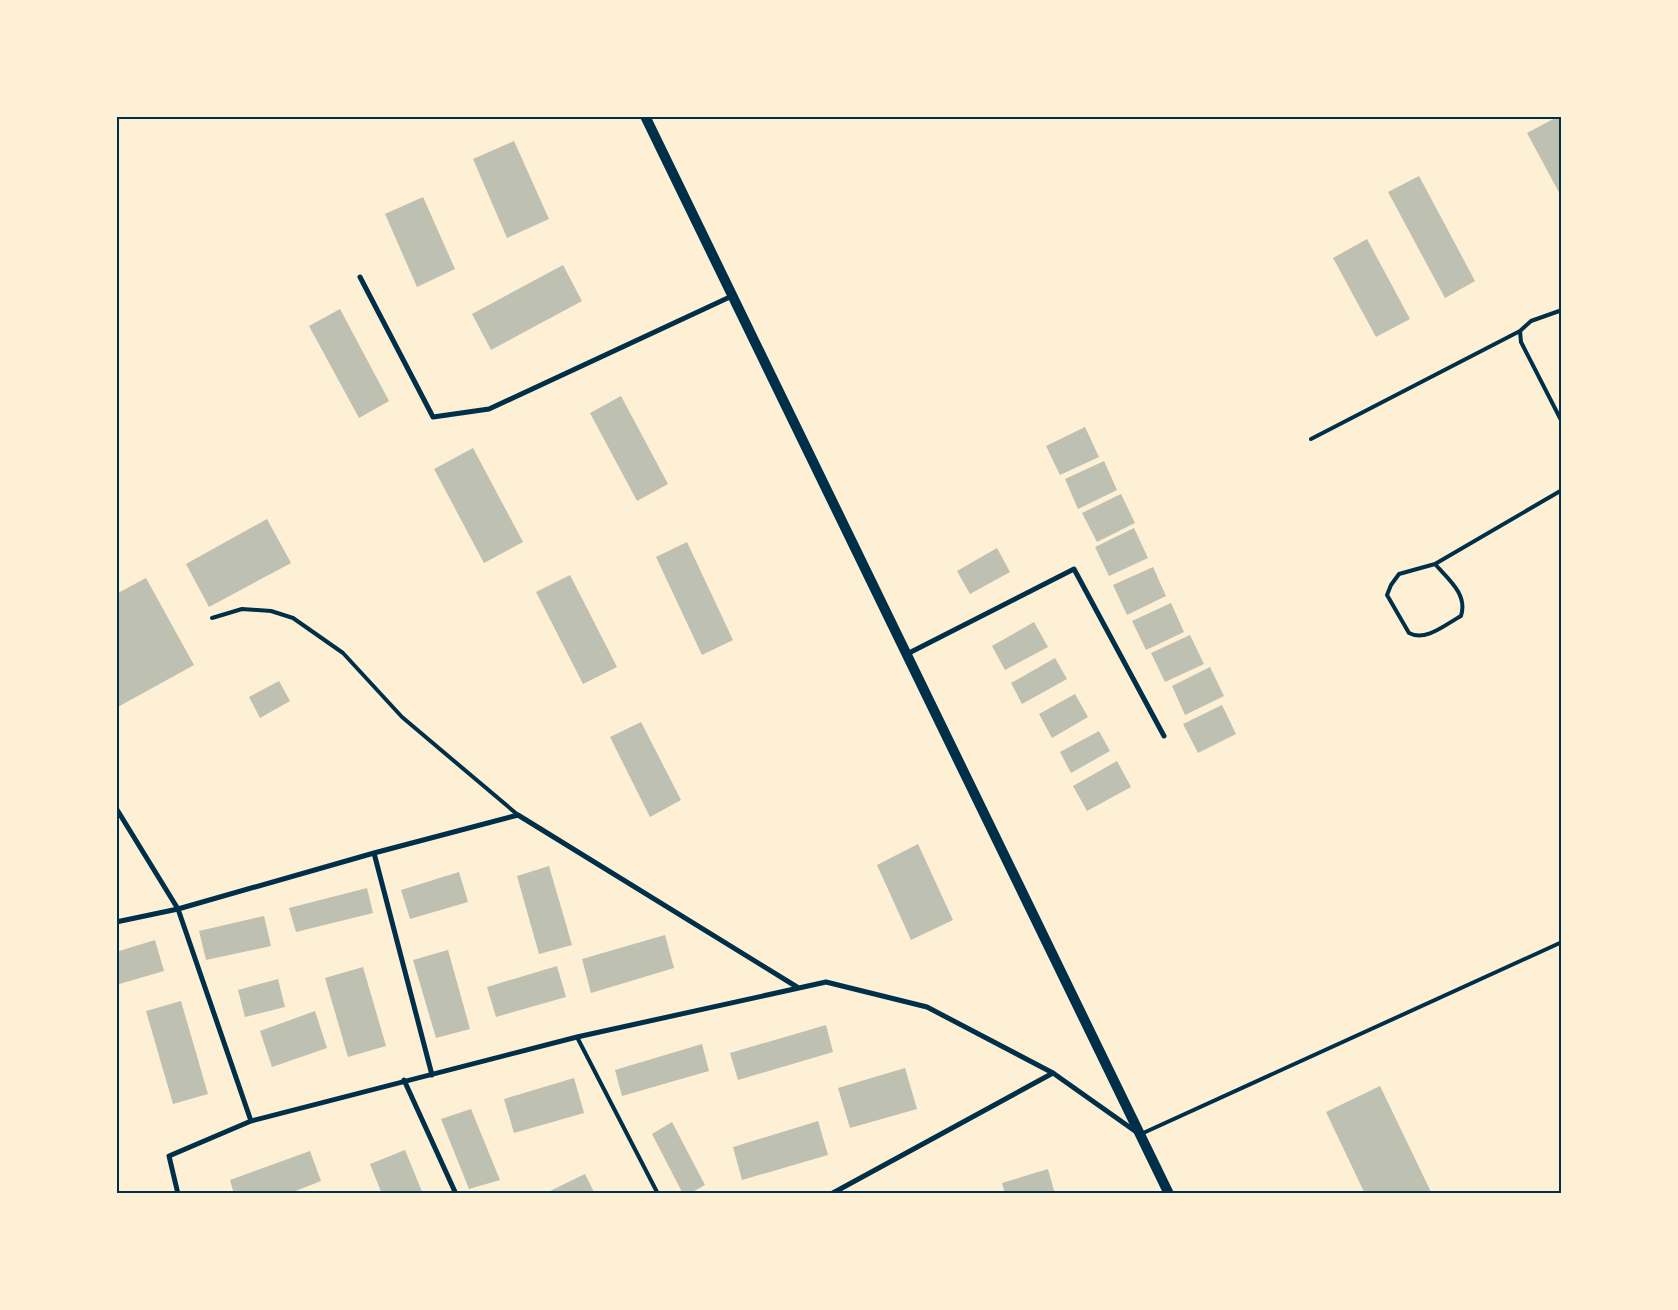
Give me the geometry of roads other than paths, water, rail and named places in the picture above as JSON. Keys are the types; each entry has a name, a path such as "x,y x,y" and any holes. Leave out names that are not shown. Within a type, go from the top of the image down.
{"main road":[{"path":"644,116 1170,1194"}],"street":[{"path":"360,277 433,416 489,409 732,296"},
{"path":"906,655 1074,569 1164,736"},
{"path":"116,808 178,909 251,1121"},
{"path":"116,922 178,909 374,853 518,815 797,987"},
{"path":"374,853 432,1075"},
{"path":"178,1194 169,1156 251,1121 404,1080 432,1075 577,1037 826,982 927,1007 1053,1074 1140,1134"},
{"path":"831,1194 1053,1074"},
{"path":"404,1080 456,1194"}],"lane":[{"path":"1311,439 1520,331 1531,321 1562,310"},
{"path":"1520,331 1521,342 1562,422"},
{"path":"1435,564 1462,597 1464,607 1461,616 1429,634 1415,636 1409,633 1387,595 1399,574 1435,564 1562,490"},
{"path":"212,618 242,609 271,611 293,618 343,654 402,717 518,815"},
{"path":"1140,1134 1562,942"},
{"path":"577,1037 658,1194"}]}
